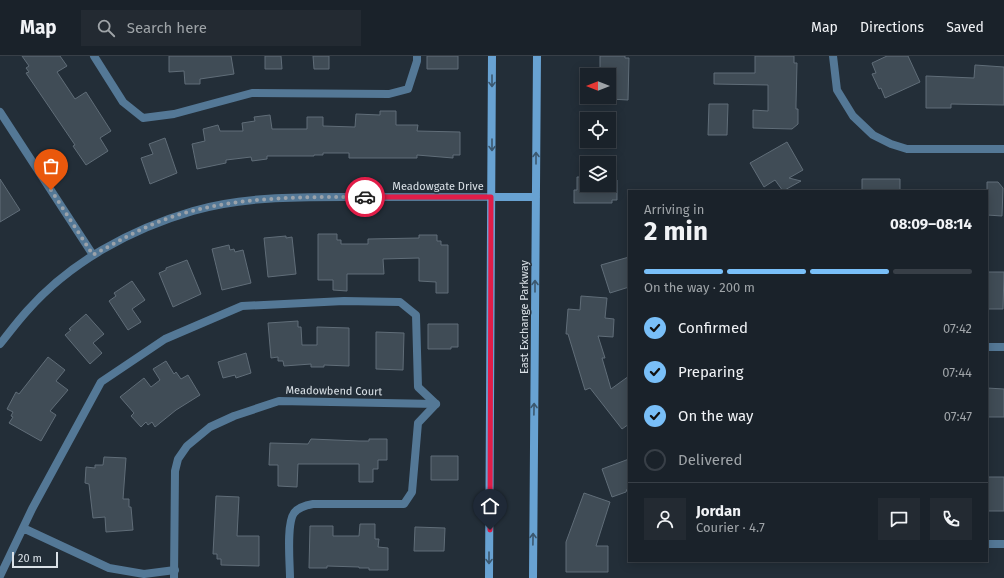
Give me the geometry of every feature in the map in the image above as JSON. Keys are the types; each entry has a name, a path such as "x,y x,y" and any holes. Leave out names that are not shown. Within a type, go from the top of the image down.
{"main road":[{"path":"489,578 492,56"},
{"name":"East Exchange Parkway","path":"533,578 537,56"},
{"path":"491,197 536,197"}],"street":[{"path":"94,56 123,102 143,118 174,114 252,93 389,94 408,89 417,61 417,56"},
{"path":"833,56 837,90 852,116 873,135 891,144 907,149 1004,149"},
{"path":"0,112 93,255"},
{"name":"Meadowgate Drive","path":"0,344 33,306 59,281 93,255 125,237 159,222 194,210 231,203 309,196 491,197"},
{"path":"0,576 23,528 101,382 166,339 242,306 344,301 400,302 416,315 418,387 436,404 418,423 412,492 404,504 322,503 304,506 294,513 290,527 290,578"},
{"path":"988,347 1004,347"},
{"name":"Meadowbend Court","path":"174,574 175,471 178,459 187,446 210,428 246,411 278,401 436,404"},
{"path":"23,528 109,568 144,574 174,574"},
{"path":"988,544 1004,544"}],"building":[{"path":"22,56 60,56 67,66 57,72 75,99 86,92 111,131 100,138 108,151 86,165 73,146 75,145 26,73 29,72 26,68 29,66"},
{"path":"169,56 231,56 234,74 200,79 200,84 185,84 184,71 169,72"},
{"path":"265,56 281,56 282,69 265,69"},
{"path":"313,56 329,56 329,69 314,69"},
{"path":"427,56 458,56 458,69 427,69"},
{"path":"600,56 625,56 625,58 629,58 628,100 616,99 616,68 600,68"},
{"path":"755,56 794,56 794,63 797,63 796,109 798,109 798,124 792,129 753,128 753,110 768,111 768,85 714,84 714,73 755,73"},
{"path":"887,56 908,56 920,82 885,98 881,88 879,89 872,74 876,73 872,63"},
{"path":"975,65 1004,67 1004,105 951,104 951,108 926,108 926,76 974,78"},
{"path":"709,104 728,104 727,135 708,135"},
{"path":"380,111 396,111 396,125 418,125 417,131 460,132 460,155 453,155 453,158 417,155 417,158 349,158 349,153 323,153 323,155 314,156 267,156 267,159 252,161 251,157 226,160 226,163 197,169 192,144 205,141 203,129 218,125 220,131 243,131 242,123 255,121 254,117 270,115 272,129 307,129 307,117 323,117 323,126 355,127 356,114 380,115"},
{"path":"165,138 177,173 150,184 141,158 153,154 149,144"},
{"path":"787,142 803,170 789,178 801,181 785,190 782,190 775,180 764,187 750,163"},
{"path":"577,177 580,177 580,192 616,192 617,180 617,200 612,200 612,203 574,203 574,190 577,190"},
{"path":"0,179 20,210 0,222"},
{"path":"862,179 900,179 900,190 862,190"},
{"path":"987,182 998,182 1003,188 1002,216 988,215"},
{"path":"318,234 337,234 337,240 341,240 341,244 368,244 368,239 419,238 419,235 437,235 437,241 441,241 441,245 448,245 448,293 436,293 436,282 419,281 419,258 383,259 384,274 347,274 347,291 333,290 333,280 318,280"},
{"path":"286,236 286,238 292,237 296,274 268,277 264,238"},
{"path":"229,245 230,250 234,249 235,252 243,250 251,283 222,290 212,249"},
{"path":"628,257 628,287 610,293 601,265"},
{"path":"187,260 201,294 173,307 159,273 166,270 166,268"},
{"path":"988,272 1004,272 1003,309 988,309"},
{"path":"132,281 145,300 132,309 141,322 128,330 109,301 116,296 114,293"},
{"path":"581,296 607,298 605,318 614,319 613,337 598,336 605,358 602,358 611,389 628,377 628,425 622,429 590,388 585,390 568,334 566,334 568,309 580,310"},
{"path":"86,314 104,334 93,343 102,353 90,364 65,335 71,330 69,329"},
{"path":"298,321 298,327 301,327 302,345 317,345 317,327 349,328 349,366 324,365 324,367 311,367 311,364 284,366 283,361 278,361 278,357 271,358 268,323"},
{"path":"428,324 458,324 458,347 451,347 451,349 428,349"},
{"path":"376,332 404,333 403,370 376,369"},
{"path":"246,353 251,373 236,378 235,375 223,378 218,362"},
{"path":"48,357 65,370 56,381 68,390 50,411 56,415 41,441 9,423 13,417 11,416 13,412 7,409 16,392 19,394"},
{"path":"166,361 174,374 176,372 181,379 188,375 200,395 176,410 155,427 152,422 148,425 146,422 141,427 131,416 134,413 120,397 144,378 151,387 160,380 153,369"},
{"path":"988,388 1004,389 1004,417 988,417"},
{"path":"311,439 369,441 369,439 387,439 387,460 378,460 378,469 373,469 373,482 359,482 359,464 298,464 297,487 278,486 278,465 269,465 270,443 308,444"},
{"path":"431,456 458,456 458,480 431,480"},
{"path":"104,457 126,458 123,499 129,499 133,530 106,532 105,517 93,518 89,484 85,483 86,467 95,468 95,465 103,465"},
{"path":"628,459 628,488 626,492 612,497 602,469"},
{"path":"988,477 1004,477 1004,511 988,511"},
{"path":"584,493 610,502 596,546 608,546 608,572 566,572 566,542"},
{"path":"216,496 239,497 237,536 259,536 259,566 221,565 221,559 217,559 217,554 213,554"},
{"path":"360,524 375,524 375,539 379,539 378,547 388,548 388,570 369,570 369,568 359,567 327,566 327,568 309,568 310,526 333,526 333,536 359,536"},
{"path":"415,527 445,528 444,551 414,551"}],"way so far":[{"path":"51,190 93,255 125,237 159,222 194,210 231,203 267,199 309,196 365,197"}],"route":[{"path":"365,197 491,197 490,530"}]}
